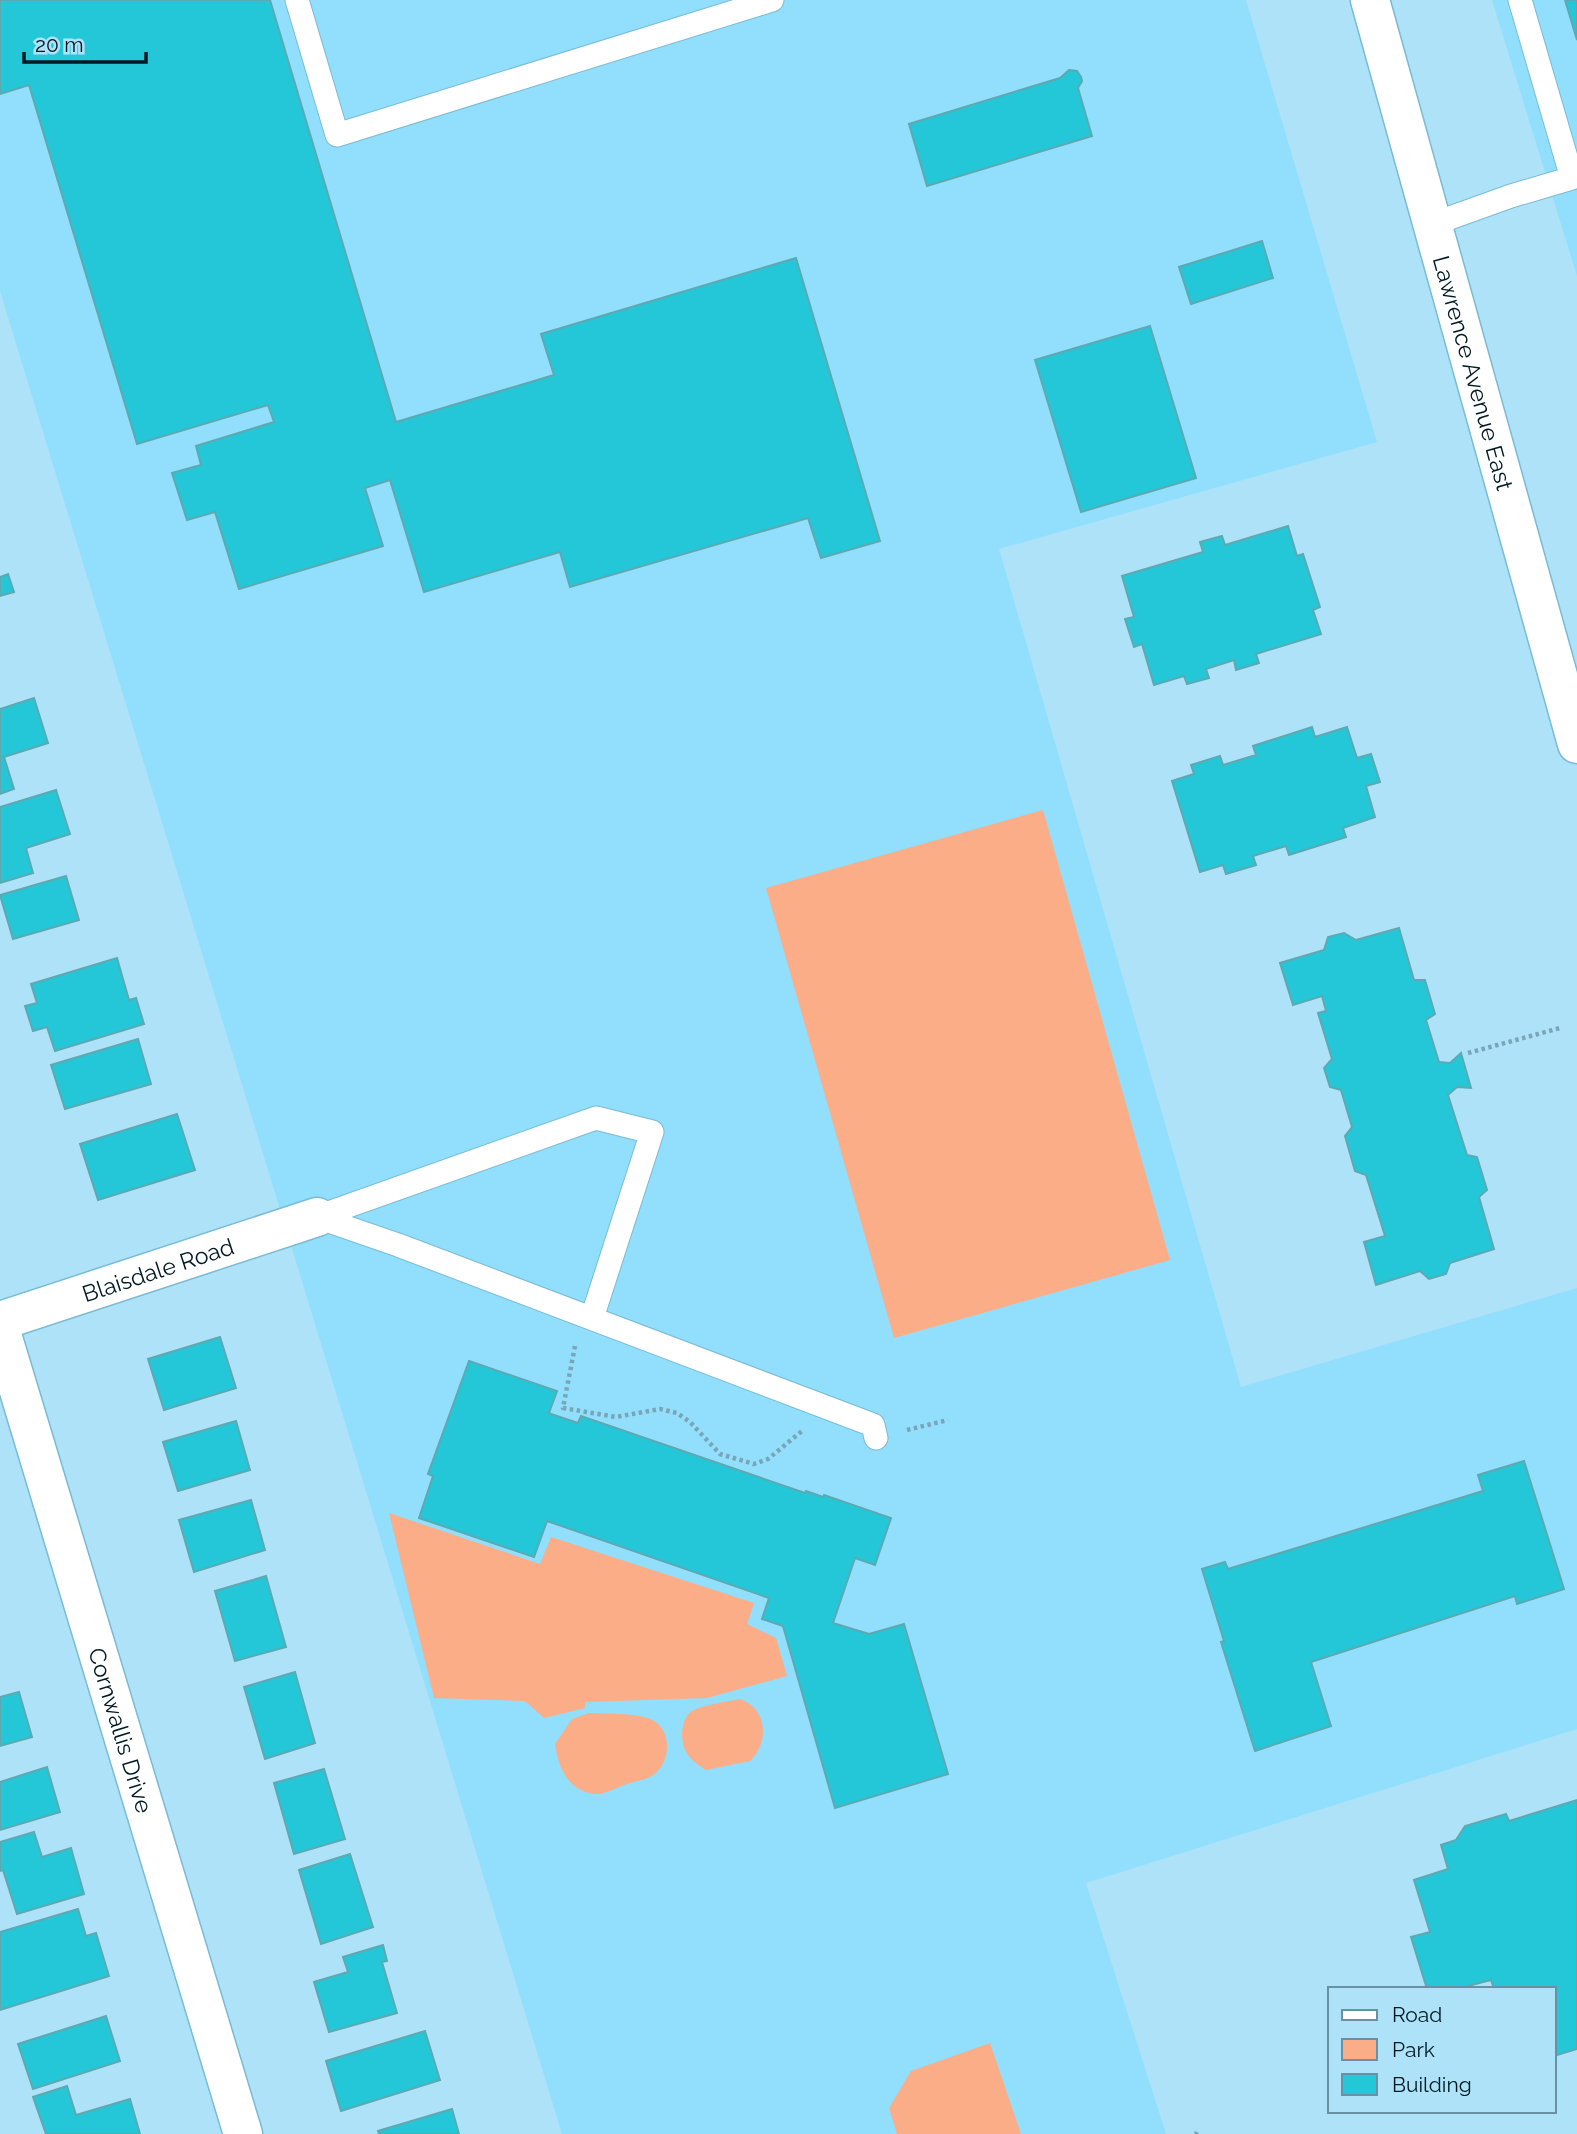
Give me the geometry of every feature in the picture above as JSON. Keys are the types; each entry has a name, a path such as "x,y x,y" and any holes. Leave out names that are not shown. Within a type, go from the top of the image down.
{"street":[{"name":"Lawrence Avenue East","path":"1370,0 1577,744"},
{"name":"Blaisdale Road","path":"0,1321 317,1217"},
{"name":"Cornwallis Drive","path":"0,1328 243,2134"}],"lane":[{"path":"298,0 337,135 772,0"},
{"path":"1433,224 1573,170 1520,0"},
{"path":"317,1217 596,1118 652,1132 586,1316"},
{"path":"317,1217 873,1425 876,1438"}],"path":[{"path":"1468,1053 1560,1028"},
{"path":"586,1316 563,1408 616,1418 660,1409 677,1413 691,1422 720,1454 754,1464 768,1459 797,1437 823,1406"},
{"path":"876,1438 947,1420"}],"shaded area":[{"path":"0,0 1246,0 1377,442 999,549 1241,1387 1577,1288 1577,1729 1086,1883 1166,2134 562,2134 0,291"},
{"path":"1492,0 1577,0 1577,276"}],"green space":[{"path":"1043,810 1170,1260 894,1338 766,888"},
{"path":"389,1513 540,1564 551,1537 754,1603 747,1624 776,1638 787,1676 707,1698 585,1702 585,1708 544,1718 525,1701 434,1698"},
{"path":"740,1699 749,1703 760,1718 763,1726 761,1745 750,1761 706,1770 686,1752 682,1736 685,1719 696,1709"},
{"path":"589,1713 634,1715 656,1722 666,1736 667,1745 664,1762 659,1769 647,1778 600,1794 578,1789 566,1777 555,1744 572,1719"},
{"path":"990,2043 1021,2134 897,2134 889,2108 911,2071"}],"building":[{"path":"0,0 270,0 396,422 554,375 541,334 796,258 880,541 821,558 808,518 570,587 560,552 424,592 390,480 365,488 383,546 239,589 215,512 187,520 172,473 201,465 196,446 274,422 268,405 137,444 29,85 0,94"},
{"path":"1565,0 1577,0 1577,40"},
{"path":"1069,70 1077,71 1081,77 1078,88 1092,136 927,186 909,124 1060,78"},
{"path":"1262,241 1273,278 1191,304 1179,267"},
{"path":"1150,326 1196,478 1081,512 1035,360"},
{"path":"1288,526 1297,556 1303,554 1320,607 1313,610 1321,634 1256,654 1259,663 1236,670 1234,660 1206,669 1209,678 1187,684 1184,676 1154,685 1142,644 1134,647 1125,619 1134,617 1122,576 1203,552 1200,542 1222,536 1225,545"},
{"path":"8,574 14,592 0,596 0,577"},
{"path":"34,698 48,743 4,757 14,789 0,794 0,709"},
{"path":"1312,727 1315,737 1347,727 1357,758 1371,754 1380,782 1366,786 1375,817 1343,828 1346,837 1289,855 1286,846 1253,856 1256,865 1226,874 1223,865 1200,872 1172,781 1194,774 1191,765 1220,756 1223,765 1256,755 1253,746"},
{"path":"56,790 70,834 26,848 33,873 0,883 0,807"},
{"path":"66,876 79,920 13,939 0,895"},
{"path":"1399,928 1414,980 1425,980 1435,1014 1426,1020 1439,1062 1450,1063 1461,1053 1471,1088 1457,1087 1448,1095 1467,1155 1477,1157 1487,1190 1479,1197 1494,1249 1450,1263 1446,1274 1429,1279 1420,1271 1376,1285 1364,1242 1385,1236 1366,1175 1355,1171 1345,1136 1352,1127 1341,1090 1330,1087 1324,1068 1332,1059 1318,1013 1326,1011 1322,996 1293,1005 1280,963 1324,950 1328,937 1344,933 1356,940"},
{"path":"117,958 129,1000 136,998 144,1024 55,1051 47,1027 33,1031 25,1006 37,1003 31,984"},
{"path":"138,1039 151,1084 65,1109 51,1065"},
{"path":"177,1114 195,1170 98,1200 80,1144"},
{"path":"220,1337 236,1388 164,1410 148,1359"},
{"path":"469,1361 557,1391 549,1413 551,1414 578,1423 581,1416 805,1493 824,1495 891,1518 875,1565 855,1558 833,1623 869,1634 904,1624 948,1774 835,1808 783,1626 762,1619 769,1598 547,1521 534,1557 419,1518 433,1476 428,1474"},
{"path":"236,1421 250,1470 178,1491 163,1442"},
{"path":"1524,1461 1564,1589 1517,1604 1515,1596 1311,1662 1331,1726 1255,1751 1221,1642 1224,1641 1202,1569 1225,1562 1228,1569 1483,1491 1478,1475"},
{"path":"251,1500 265,1550 194,1572 179,1520"},
{"path":"266,1576 286,1647 235,1661 215,1591"},
{"path":"295,1672 315,1743 265,1759 244,1687"},
{"path":"19,1692 32,1737 0,1746 0,1697"},
{"path":"47,1767 60,1812 0,1830 0,1782"},
{"path":"324,1769 345,1839 294,1854 274,1783"},
{"path":"1577,1800 1577,2049 1556,2055 1556,1987 1493,1987 1491,1980 1468,1987 1426,1987 1411,1937 1430,1932 1414,1880 1448,1869 1441,1845 1456,1840 1465,1826 1506,1814 1509,1821"},
{"path":"34,1832 42,1857 71,1848 84,1894 17,1914 3,1870 0,1871 0,1842"},
{"path":"350,1854 373,1927 321,1944 299,1870"},
{"path":"78,1909 86,1936 96,1933 109,1976 0,2010 0,1932"},
{"path":"383,1945 387,1961 382,1962 397,2013 329,2032 314,1982 348,1972 343,1957"},
{"path":"106,2016 120,2061 33,2089 18,2044"},
{"path":"425,2031 440,2080 341,2111 326,2061"},
{"path":"67,2086 76,2115 130,2099 140,2134 46,2134 33,2097"},
{"path":"452,2109 459,2134 379,2134 378,2131"}]}
